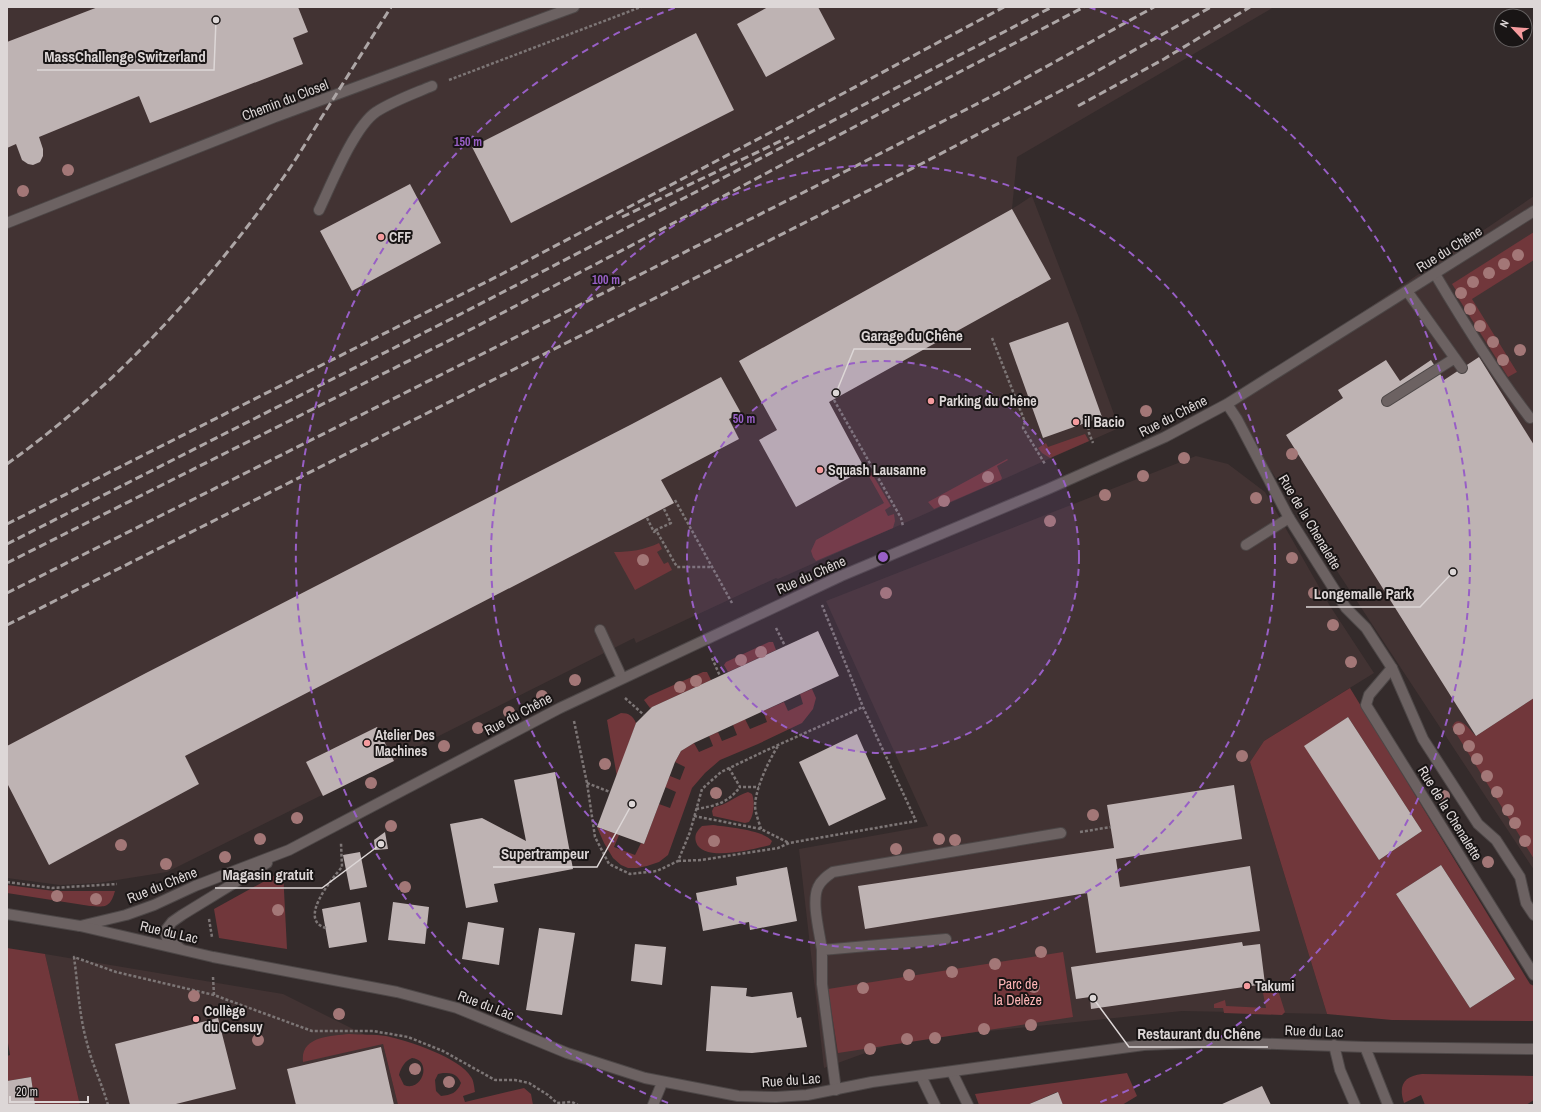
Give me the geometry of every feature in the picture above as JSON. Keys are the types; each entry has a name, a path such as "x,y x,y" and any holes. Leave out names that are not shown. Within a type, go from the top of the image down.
{"street":[{"name":"Chemin du Closel","path":"7,223 276,117 574,7"},
{"path":"319,210 356,135 374,113 396,101 432,86"},
{"name":"Rue du Chêne","path":"80,926 154,905 195,886 289,850 560,708 622,678 815,588 1159,440 1227,404 1534,212"},
{"path":"1435,274 1512,395 1530,418"},
{"path":"1407,291 1462,368"},
{"path":"1387,401 1455,358"},
{"name":"Rue de la Chenalette","path":"1227,404 1237,419 1288,518 1346,608 1366,628 1392,668 1423,739 1478,824 1496,840 1520,877 1526,903 1534,915"},
{"path":"1246,546 1288,518"},
{"path":"600,630 622,678"},
{"name":"Rue de la Chenalette","path":"1392,668 1369,695 1366,705 1534,975"},
{"path":"836,1090 822,984 822,950 815,900 818,888 824,878 833,872 1061,833"},
{"path":"183,950 167,939 165,930 168,926 182,915 289,850"},
{"name":"Rue du Lac","path":"7,914 80,926 213,957 397,992 442,1004 567,1053 645,1078 662,1083 738,1096 776,1097 807,1095 872,1082 1144,1045 1214,1042 1364,1047 1534,1049"},
{"path":"822,950 946,939"},
{"path":"1334,1045 1340,1070 1355,1105"},
{"path":"1364,1047 1388,1105"},
{"path":"952,1072 968,1105"},
{"path":"921,1076 935,1105"},
{"path":"653,1105 662,1083"}],"path":[{"path":"432,86 641,7"},
{"path":"992,338 1025,422 1023,428 1044,464"},
{"path":"834,400 900,518 903,526"},
{"path":"1088,422 1088,433 1093,443"},
{"path":"675,500 732,603"},
{"path":"647,518 654,532 671,522 664,509"},
{"path":"656,530 677,567 712,568"},
{"path":"574,717 587,783 595,837 609,864 630,874 657,871 678,861 701,860 778,848 789,844 916,821 863,707 815,588"},
{"path":"776,628 784,646"},
{"path":"711,657 720,676"},
{"path":"622,696 644,715"},
{"path":"678,861 690,832 702,789 721,772 779,744 863,707"},
{"path":"761,830 755,805 759,787 772,755 779,744"},
{"path":"729,768 740,787"},
{"path":"587,783 610,792"},
{"path":"740,787 759,787"},
{"path":"696,809 716,806 734,795 740,787"},
{"path":"694,816 761,830 789,844"},
{"path":"1081,832 1111,827"},
{"path":"326,928 320,927 316,922 315,913 319,900 329,882 342,867 340,835"},
{"path":"7,882 52,888 117,884"},
{"path":"207,913 212,937"},
{"path":"108,1105 87,1045 80,1012 74,957 116,972 214,995 312,1031 373,1031 408,1038 443,1052 495,1080 515,1080 529,1083 548,1095 557,1104 572,1102 578,1105"},
{"path":"214,978 214,995"}],"shaded area":[{"path":"7,7 1274,7 1017,157 1012,209 1032,196 1119,428 778,579 776,578 636,643 634,638 407,752 394,761 167,872 98,883 60,885 7,878"},
{"path":"1534,196 1534,870 1227,404"},
{"path":"1196,456 1228,464 1265,492 1330,606 1374,673 1264,741 1250,762 1327,1014 1182,1011 901,1040 824,1068 799,849 928,826 826,601"},
{"name":"Collège du Censuy","path":"45,954 283,994 383,1044 398,1105 80,1105"}],"green space":[{"path":"1534,232 1534,260 1472,299 1517,372 1508,377 1457,296 1459,295 1452,284"},
{"path":"1085,434 1089,441 1050,458 1042,453 1038,448 1046,443 1048,447"},
{"path":"1007,459 1008,460 997,466 1002,478 1001,480 934,509 928,502"},
{"path":"871,472 891,506 885,510 888,516 894,514 895,521 893,528 816,561 811,551 816,540 884,503 867,473"},
{"path":"659,543 662,549 657,552 664,564 668,562 672,570 635,590 614,552 637,550"},
{"path":"769,642 773,642 776,650 728,672 724,665 726,662"},
{"path":"703,672 707,672 711,680 650,708 644,700 649,696"},
{"path":"1350,688 1530,984 1534,986 1534,1021 1392,1020 1327,1014 1250,762 1264,741","holes":["1348,717 1422,831 1379,860 1305,746","1441,865 1515,979 1470,1008 1396,894"]},
{"path":"812,689 816,698 813,709 802,723 720,760 705,773 692,788 668,855 659,862 637,868 628,868 621,865 613,858 597,827 619,835 614,847 635,855 641,843 644,844 659,804 670,808 676,792 665,787 670,776 680,780 685,767 675,762 681,751 694,743 699,752 713,746 709,736 718,732 722,741 737,735 733,725 745,719 750,729 767,722 763,711 784,702 788,711 803,704 800,694"},
{"path":"1534,698 1534,859 1452,727 1457,721 1461,722 1476,736"},
{"path":"621,713 630,715 634,718 636,723 617,777 607,720"},
{"path":"748,792 752,794 754,804 752,816 749,822 745,823 713,816 712,811 714,807"},
{"path":"713,825 754,832 768,837 772,841 770,845 742,851 730,853 708,852 700,848 695,840 697,831 702,826"},
{"path":"283,871 287,949 219,938 214,909"},
{"path":"7,885 54,891 115,891 111,901 107,905 90,906 7,893"},
{"path":"7,948 45,954 80,1105 35,1105 31,1077 7,1081 7,1056 10,1055 7,1037"},
{"name":"Parc de la Delèze","path":"1063,952 1073,1017 838,1053 828,989"},
{"path":"1276,984 1285,1012 1282,1015 1224,1013 1223,1008 1214,1008 1214,1004 1225,1000 1226,1006 1266,1008 1262,988"},
{"path":"349,1034 386,1036 407,1041 433,1051 456,1063 465,1070 473,1082 475,1092 463,1096 465,1102 524,1088 531,1094 533,1105 398,1105 383,1044 303,1062 303,1053 311,1042 326,1037","holes":["412,1058 418,1060 422,1064 423,1075 416,1084 410,1086 404,1085 399,1075 401,1069 407,1061","443,1073 454,1075 461,1083 458,1089 453,1093 441,1096 436,1091 435,1080 438,1074"]},
{"path":"1127,1073 1137,1096 1122,1105 1063,1105 1057,1092 1027,1105 979,1105 975,1094"},
{"path":"1422,1074 1534,1076 1534,1100 1526,1105 1425,1105 1421,1095 1404,1103 1402,1097 1402,1086 1404,1082 1411,1077"}],"building":[{"path":"98,7 298,7 308,32 293,38 303,64 150,123 139,96 39,137 43,149 43,156 40,162 33,165 28,164 22,160 16,144 7,148 7,42"},
{"path":"768,7 818,7 835,39 766,77 737,24"},
{"path":"696,33 734,110 511,223 472,147"},
{"name":"CFF","path":"410,184 441,243 352,291 320,231"},
{"path":"1012,209 1051,279 829,402 865,469 796,507 759,440 777,430 739,361"},
{"path":"1068,322 1102,417 1043,438 1009,343"},
{"path":"1479,357 1534,445 1534,698 1476,736 1286,435 1343,398 1338,390 1386,360 1400,381 1431,360 1444,380"},
{"path":"721,377 741,413 729,419 739,439 661,480 674,503 185,756 199,784 49,865 7,783 7,746"},
{"path":"818,631 839,676 694,743 681,751 675,762 644,844 597,827 636,723 652,707"},
{"path":"1348,717 1422,831 1379,860 1304,746"},
{"path":"377,727 394,761 323,796 306,762"},
{"path":"857,734 886,799 829,826 799,762"},
{"path":"555,772 573,869 494,884 498,902 466,908 450,824 482,818 526,841 514,780"},
{"path":"1234,785 1242,839 1116,859 1120,887 1250,866 1260,931 1096,953 1087,893 865,929 858,886 1114,848 1107,805"},
{"path":"385,832 388,849 375,850 374,840"},
{"path":"360,852 367,887 350,890 343,855"},
{"path":"1441,865 1515,979 1470,1008 1396,894"},
{"path":"787,867 797,921 750,930 749,922 703,931 696,893 737,885 736,877"},
{"path":"360,902 367,942 329,948 322,909"},
{"path":"393,902 429,907 425,944 388,940"},
{"path":"468,922 504,928 499,965 462,959"},
{"path":"539,928 575,933 562,1015 526,1010"},
{"path":"1242,942 1243,946 1260,944 1265,984 1091,1009 1090,997 1076,999 1071,967"},
{"path":"635,944 666,947 662,985 631,981"},
{"path":"711,986 747,988 746,996 752,997 792,992 797,1018 801,1017 807,1047 752,1053 706,1051"},
{"path":"218,1018 236,1089 172,1105 130,1105 115,1044"},
{"path":"381,1047 394,1105 296,1105 287,1069"},
{"path":"31,1077 35,1105 7,1105 7,1081"},
{"path":"1262,1086 1271,1105 1220,1105"},
{"path":"1058,1092 1063,1105 1027,1105"}],"railway":[{"path":"7,464 47,434 85,402 122,368 191,296 254,218 289,170 391,7"},
{"path":"7,524 500,275 1004,7"},
{"path":"7,544 453,318 1052,7"},
{"path":"7,563 462,334 1084,7"},
{"path":"7,593 848,170 1004,90 1154,7"},
{"path":"7,625 921,164 1083,79 1211,7"},
{"path":"1078,106 1164,59 1250,7"},
{"path":"622,217 789,137"}],"place":[{"name":"MassChallenge Switzerland","path":"216,20"},
{"name":"CFF","path":"381,237"},
{"name":"Garage du Chêne","path":"836,393"},
{"name":"Parking du Chêne","path":"931,401"},
{"name":"il Bacio","path":"1076,422"},
{"name":"Squash Lausanne","path":"820,470"},
{"name":"Longemalle Park","path":"1453,572"},
{"name":"Atelier Des Machines","path":"367,743"},
{"name":"Supertrampeur","path":"632,804"},
{"name":"Magasin gratuit","path":"381,844"},
{"name":"Takumi","path":"1247,986"},
{"name":"Restaurant du Chêne","path":"1093,998"},
{"name":"Collège du Censuy","path":"196,1019"}]}
